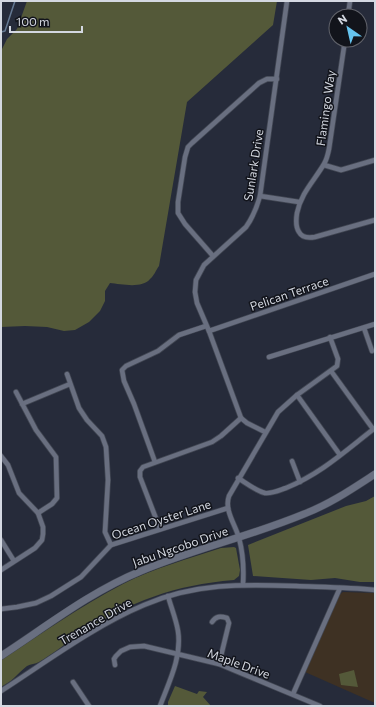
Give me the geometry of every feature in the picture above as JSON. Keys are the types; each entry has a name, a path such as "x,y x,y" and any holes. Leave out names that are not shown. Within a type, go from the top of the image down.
{"main road":[{"name":"Jabu Ngcobo Drive","path":"1,656 80,603 119,581 183,555 303,515 351,490 375,474"}],"street":[{"name":"Sunlark Drive","path":"241,418 209,331 197,303 195,286 200,271 213,256 246,227 255,212 260,196 287,1"},
{"name":"Flamingo Way","path":"299,202 304,192 324,165 327,156 331,140 344,48"},
{"path":"213,256 185,224 178,213 186,152 192,143 259,83 267,79 277,80"},
{"path":"324,165 341,170 375,160"},
{"path":"260,196 299,202 296,217 297,228 302,235 309,238 375,220"},
{"name":"Pelican Terrace","path":"209,331 375,274"},
{"path":"269,357 375,324"},
{"path":"154,462 134,404 124,381 122,370 158,351 178,335 206,326"},
{"path":"364,328 372,351"},
{"path":"243,584 244,569 239,537 228,508 228,496 265,432 281,408 337,366 338,359 330,337"},
{"path":"238,478 266,493 276,492 300,482 323,469 374,429 331,371"},
{"path":"67,374 76,402 82,413 102,436 106,447 108,480 105,532 111,545"},
{"path":"22,404 70,384"},
{"path":"16,392 36,430 56,457 57,498 52,504 38,512"},
{"path":"297,395 340,455"},
{"path":"160,529 139,473 143,467 217,439 241,418 265,432"},
{"path":"1,456 8,465 19,493 38,512 43,527 42,540 35,548 1,570"},
{"path":"292,460 300,482"},
{"name":"Ocean Oyster Lane","path":"1,609 36,603 51,596 81,577 111,545 228,508"},
{"path":"1,540 14,561"},
{"name":"Trenance Drive","path":"1,691 109,621 145,604 168,596 203,588 243,584 375,590"},
{"path":"293,694 340,588"},
{"path":"160,706 178,654 178,631 168,596"},
{"path":"212,622 215,617 222,616 227,618 229,622 219,664"},
{"name":"Maple Drive","path":"115,665 114,659 118,653 130,647 144,646 219,664 320,706"},
{"path":"73,682 89,706"}],"shaded area":[{"path":"343,592 375,593 375,703 305,672 339,595"}],"green space":[{"path":"27,1 277,1 273,25 187,102 159,266 154,275 146,282 137,285 110,283 105,291 105,301 100,311 89,322 75,330 64,331 47,327 25,326 1,327 1,51 7,39 17,29"},
{"path":"375,496 375,582 360,582 335,578 311,580 253,576 248,545 346,506 366,501"},
{"path":"221,548 236,548 240,570 239,576 234,580 192,586 154,596 136,603 81,633 39,662 27,666 1,687 1,660 61,620 135,578 159,568"},
{"path":"354,670 358,687 341,685 339,674"},
{"path":"175,686 197,694 199,691 207,692 203,697 211,706 168,706 168,702"}],"waterway":[{"path":"1,32 5,31 15,1"}]}
